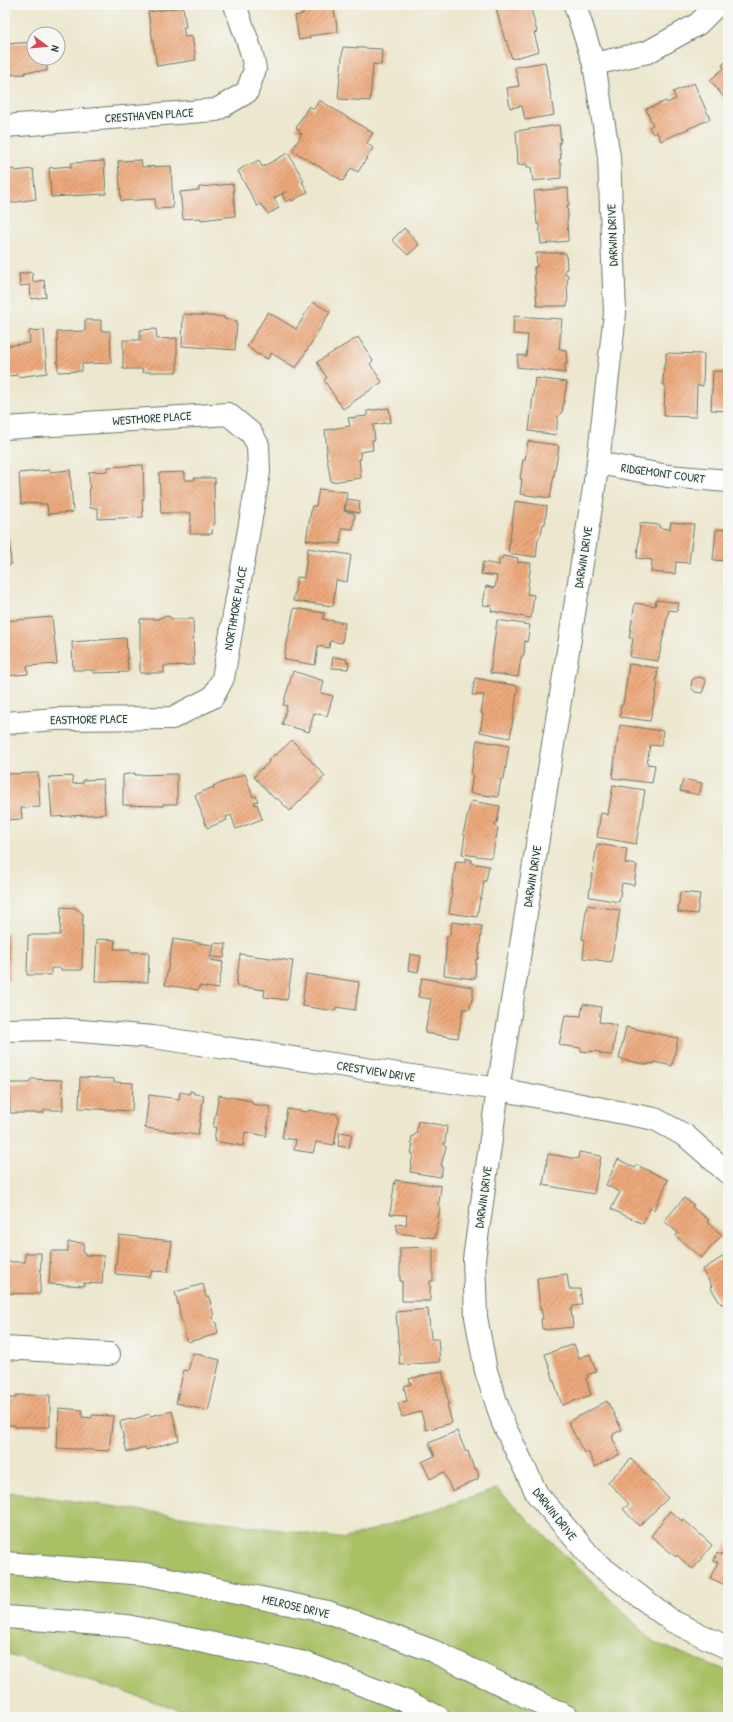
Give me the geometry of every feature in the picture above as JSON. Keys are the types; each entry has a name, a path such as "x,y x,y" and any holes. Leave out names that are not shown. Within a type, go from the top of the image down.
{"street":[{"name":"CRESTHAVEN PLACE","path":"5,126 216,110 247,92 255,69 251,51 235,5"},
{"name":"DARWIN DRIVE","path":"575,5 594,64 609,156 615,313 598,463 498,1089 474,1259 476,1317 486,1371 503,1423 537,1494 595,1562 672,1621 728,1648"},
{"path":"594,64 648,52 698,24 717,5"},
{"name":"WESTMORE PLACE","path":"5,428 228,414 251,433 258,444 259,472"},
{"name":"RIDGEMONT COURT","path":"598,463 668,476 728,481"},
{"name":"NORTHMORE PLACE","path":"172,718 213,697 223,678 259,472"},
{"name":"EASTMORE PLACE","path":"5,723 56,719 172,718"},
{"name":"CRESTVIEW DRIVE","path":"5,1030 57,1029 153,1037 498,1089 655,1119 686,1136 728,1173"},
{"path":"5,1348 108,1354"},
{"name":"MELROSE DRIVE","path":"5,1563 145,1574 328,1612 433,1652 568,1717"},
{"path":"5,1617 127,1626 305,1664 405,1701 438,1717"}],"green space":[{"path":"497,1489 655,1643 728,1671 728,1717 202,1717 5,1654 5,1493 9,1492 345,1539"}],"building":[{"path":"301,5 333,5 338,32 309,36 310,38 299,40 295,16 303,14"},
{"path":"507,5 530,5 537,32 534,33 539,51 512,59 506,40 505,41 496,8"},
{"path":"183,7 186,27 183,27 185,37 192,36 196,60 157,66 148,12"},
{"path":"26,43 26,66 47,66 47,71 5,75 5,44"},
{"path":"343,47 382,49 381,65 373,64 370,101 338,98"},
{"path":"728,60 728,103 710,80 724,68 722,65"},
{"path":"545,62 554,115 525,120 522,106 510,108 507,88 519,86 515,67"},
{"path":"694,83 710,119 661,141 657,132 653,134 649,127 653,125 646,109 666,101 667,103 676,99 673,92"},
{"path":"319,100 373,133 367,143 373,148 358,172 351,168 343,181 292,150 302,134 299,133 300,131 296,128 309,106 314,109"},
{"path":"559,125 561,159 559,159 559,163 561,163 561,178 533,181 531,167 527,167 527,164 518,165 516,131"},
{"path":"288,153 304,181 302,182 308,192 292,201 291,199 286,202 282,194 287,191 274,198 279,208 268,214 261,204 257,206 238,171 259,160 262,167"},
{"path":"141,160 142,167 171,166 173,208 156,209 155,199 121,201 118,161"},
{"path":"104,161 106,194 51,197 49,168 70,166 71,168 71,163"},
{"path":"15,169 15,171 33,169 36,199 5,204 5,170"},
{"path":"233,184 235,216 201,220 201,218 183,219 180,192 199,190 199,187"},
{"path":"568,188 568,241 541,244 539,224 537,224 534,191"},
{"path":"404,228 419,245 408,255 392,240"},
{"path":"536,253 566,253 567,269 565,269 565,273 568,275 567,306 537,306 534,267 537,267"},
{"path":"32,272 33,282 44,280 46,297 31,299 30,285 20,286 19,274"},
{"path":"313,302 330,312 296,368 271,353 268,359 258,355 247,346 268,312 296,329"},
{"path":"183,314 224,317 224,319 237,321 235,350 182,346"},
{"path":"514,316 562,319 559,349 566,350 567,364 565,364 565,373 517,367 518,355 526,356 528,335 513,334"},
{"path":"85,320 101,320 101,331 110,331 111,363 82,364 82,371 58,372 57,332 85,331"},
{"path":"156,329 157,339 177,338 177,372 142,372 143,369 123,369 123,340 140,340 140,330"},
{"path":"44,330 47,373 18,377 18,375 9,376 5,378 5,346 30,343 29,331"},
{"path":"358,337 373,361 370,364 382,382 343,409 324,380 327,378 317,362"},
{"path":"666,353 704,354 703,386 697,385 696,417 664,416 665,384 663,384"},
{"path":"713,371 728,371 728,411 711,410"},
{"path":"535,378 567,382 562,412 558,416 556,435 529,431"},
{"path":"389,408 391,422 373,425 375,440 372,440 373,450 360,452 361,459 359,459 361,478 331,482 326,452 325,430 350,426 348,418 367,416 367,411"},
{"path":"528,441 557,445 559,447 550,498 520,494 522,479 520,479"},
{"path":"143,465 143,517 98,519 98,508 90,508 89,472 108,471 108,467"},
{"path":"50,470 50,472 70,470 73,512 48,514 47,504 21,504 19,473"},
{"path":"185,472 185,480 194,480 194,478 215,478 215,524 213,524 212,534 190,534 191,513 161,513 159,473"},
{"path":"319,489 347,492 344,511 355,514 353,529 342,528 340,544 306,540 312,506 316,506"},
{"path":"347,499 360,501 359,513 345,510"},
{"path":"515,501 547,506 545,524 543,524 541,535 538,539 536,557 508,553"},
{"path":"671,522 694,524 689,563 676,562 675,574 651,572 652,560 637,558 640,523 660,525 659,528 670,529"},
{"path":"716,530 728,530 728,561 713,560"},
{"path":"10,540 11,565 5,566 5,541"},
{"path":"308,548 351,555 347,582 336,580 333,606 293,601 297,577 304,578"},
{"path":"503,556 518,558 517,562 531,563 527,594 534,595 531,618 491,611 492,606 483,605 486,586 495,588 497,576 481,574 483,562 499,565 499,559 502,559"},
{"path":"656,600 679,603 677,611 669,610 658,661 630,657 633,638 629,638 635,603 655,606"},
{"path":"294,608 324,613 323,619 345,623 342,643 330,641 329,648 318,646 315,665 286,660 284,658"},
{"path":"168,616 173,619 193,619 194,665 164,666 164,673 140,673 140,619 158,619"},
{"path":"52,617 57,664 27,666 28,674 5,676 5,621"},
{"path":"497,620 530,625 527,642 525,641 524,654 521,658 518,677 490,673"},
{"path":"126,638 128,672 93,673 93,670 73,670 72,642"},
{"path":"333,657 347,659 346,662 349,662 348,669 331,668"},
{"path":"629,664 658,668 656,683 658,683 650,721 620,717"},
{"path":"293,671 324,681 321,693 333,696 327,716 314,713 309,732 282,724 287,706 283,705"},
{"path":"697,677 703,678 706,682 702,693 695,692 691,687 692,680"},
{"path":"475,678 518,686 510,738 480,732 484,695 472,695"},
{"path":"620,725 663,731 661,746 650,745 647,764 655,765 652,783 612,778"},
{"path":"292,740 325,776 290,811 277,798 275,799 254,777 275,754 276,755"},
{"path":"477,740 509,746 504,779 501,779 498,797 470,793 473,774 471,774"},
{"path":"38,773 40,807 21,808 22,819 5,820 5,774"},
{"path":"135,773 135,775 177,774 177,804 163,804 163,806 123,805 123,775"},
{"path":"245,774 253,797 256,796 258,801 254,802 255,805 257,804 262,819 236,829 231,815 226,817 227,820 207,828 195,795 214,788 213,786"},
{"path":"72,776 73,784 83,783 83,780 103,779 105,814 52,817 49,777"},
{"path":"683,779 702,783 699,795 680,791"},
{"path":"613,785 645,790 636,844 597,837 601,813 608,815"},
{"path":"471,801 500,806 497,823 495,823 495,826 498,828 492,858 462,854 465,835 463,834"},
{"path":"597,844 627,849 625,863 637,865 634,885 622,883 619,902 590,897 589,895"},
{"path":"465,858 472,860 471,863 489,866 486,881 484,881 477,917 449,913 456,861 465,862"},
{"path":"680,892 700,894 697,914 678,912"},
{"path":"587,905 620,910 611,962 583,958 585,940 582,939"},
{"path":"61,907 76,908 83,914 82,970 61,970 61,968 51,968 51,975 27,975 28,935 60,935"},
{"path":"452,922 482,926 478,959 476,959 475,978 473,979 444,975 447,936 450,936"},
{"path":"5,933 8,933 10,980 5,981"},
{"path":"97,939 115,940 114,949 130,949 131,952 149,952 148,982 95,981"},
{"path":"173,939 212,945 210,960 223,962 218,989 199,986 199,990 165,985"},
{"path":"214,943 226,944 224,958 212,957"},
{"path":"240,954 293,961 287,1000 264,997 265,990 236,986"},
{"path":"410,954 421,956 418,972 408,970"},
{"path":"306,974 359,982 355,1010 336,1007 335,1011 302,1006"},
{"path":"422,978 473,987 473,996 469,1009 463,1009 458,1038 425,1033 431,999 418,997"},
{"path":"583,1004 601,1007 599,1022 617,1025 612,1055 600,1054 600,1052 581,1051 581,1048 559,1045 565,1015 581,1016"},
{"path":"626,1027 678,1038 672,1066 654,1062 654,1064 649,1063 649,1065 619,1059"},
{"path":"80,1077 114,1079 114,1082 133,1083 132,1111 79,1108"},
{"path":"31,1079 62,1080 63,1110 44,1110 44,1113 10,1113 9,1083 29,1083"},
{"path":"190,1091 194,1092 194,1094 204,1095 198,1135 145,1128 149,1095 179,1099 180,1092 190,1094"},
{"path":"219,1095 252,1101 252,1104 271,1107 266,1136 245,1132 243,1146 214,1141 216,1127 213,1127"},
{"path":"287,1109 337,1114 337,1116 339,1116 334,1145 316,1142 313,1153 294,1150 296,1140 282,1138"},
{"path":"418,1121 447,1126 445,1143 443,1144 446,1147 440,1177 410,1172 413,1154 411,1153 413,1144 411,1144 412,1136 416,1134"},
{"path":"340,1132 352,1134 349,1148 338,1146"},
{"path":"579,1152 601,1156 594,1194 543,1185 548,1154 578,1159"},
{"path":"618,1159 635,1168 637,1165 668,1180 654,1210 650,1208 643,1224 611,1209 620,1192 606,1185"},
{"path":"395,1180 441,1186 439,1203 437,1203 440,1207 435,1238 398,1233 396,1224 406,1225 407,1215 390,1214"},
{"path":"684,1198 694,1205 692,1207 709,1220 707,1222 722,1235 701,1258 676,1236 678,1233 664,1221"},
{"path":"119,1235 172,1241 168,1272 152,1271 150,1277 115,1274"},
{"path":"68,1242 84,1243 83,1253 85,1253 85,1255 104,1256 102,1284 84,1283 84,1286 49,1284 51,1251 68,1251"},
{"path":"433,1247 433,1281 430,1281 430,1301 402,1301 402,1281 400,1281 400,1248"},
{"path":"25,1253 41,1253 40,1294 5,1293 6,1262 25,1262"},
{"path":"727,1254 728,1312 710,1287 712,1286 702,1270"},
{"path":"567,1274 569,1289 580,1289 582,1305 573,1306 571,1309 573,1327 544,1330 544,1328 542,1329 541,1319 543,1319 541,1309 540,1310 537,1278"},
{"path":"203,1284 206,1297 209,1297 214,1316 212,1317 214,1322 216,1322 218,1334 188,1342 186,1340 175,1292"},
{"path":"428,1309 431,1339 438,1339 440,1362 400,1365 396,1312"},
{"path":"574,1344 579,1358 590,1354 596,1372 587,1375 588,1377 586,1378 591,1395 562,1405 545,1354"},
{"path":"193,1353 220,1360 208,1411 176,1403 184,1370 188,1371"},
{"path":"442,1371 449,1404 447,1404 452,1423 426,1430 421,1412 402,1417 398,1403 407,1401 404,1386 411,1384 409,1379"},
{"path":"16,1395 50,1395 50,1427 15,1427 15,1425 5,1425 5,1398 16,1398"},
{"path":"607,1401 622,1430 613,1434 614,1436 612,1437 620,1454 595,1467 588,1451 584,1453 568,1422"},
{"path":"59,1408 82,1410 82,1417 92,1418 92,1415 113,1416 109,1451 57,1448"},
{"path":"172,1411 179,1440 146,1450 145,1447 127,1452 120,1423 121,1421 131,1420 149,1414 150,1416"},
{"path":"457,1431 466,1452 468,1451 474,1469 476,1468 479,1476 478,1479 452,1491 444,1472 430,1479 422,1462 435,1456 429,1443"},
{"path":"631,1459 668,1498 639,1526 623,1509 629,1504 608,1482"},
{"path":"670,1511 682,1521 683,1519 712,1545 694,1568 691,1568 677,1555 676,1557 651,1536"},
{"path":"728,1541 727,1586 710,1578 718,1562 714,1561 717,1553 721,1555"}]}
